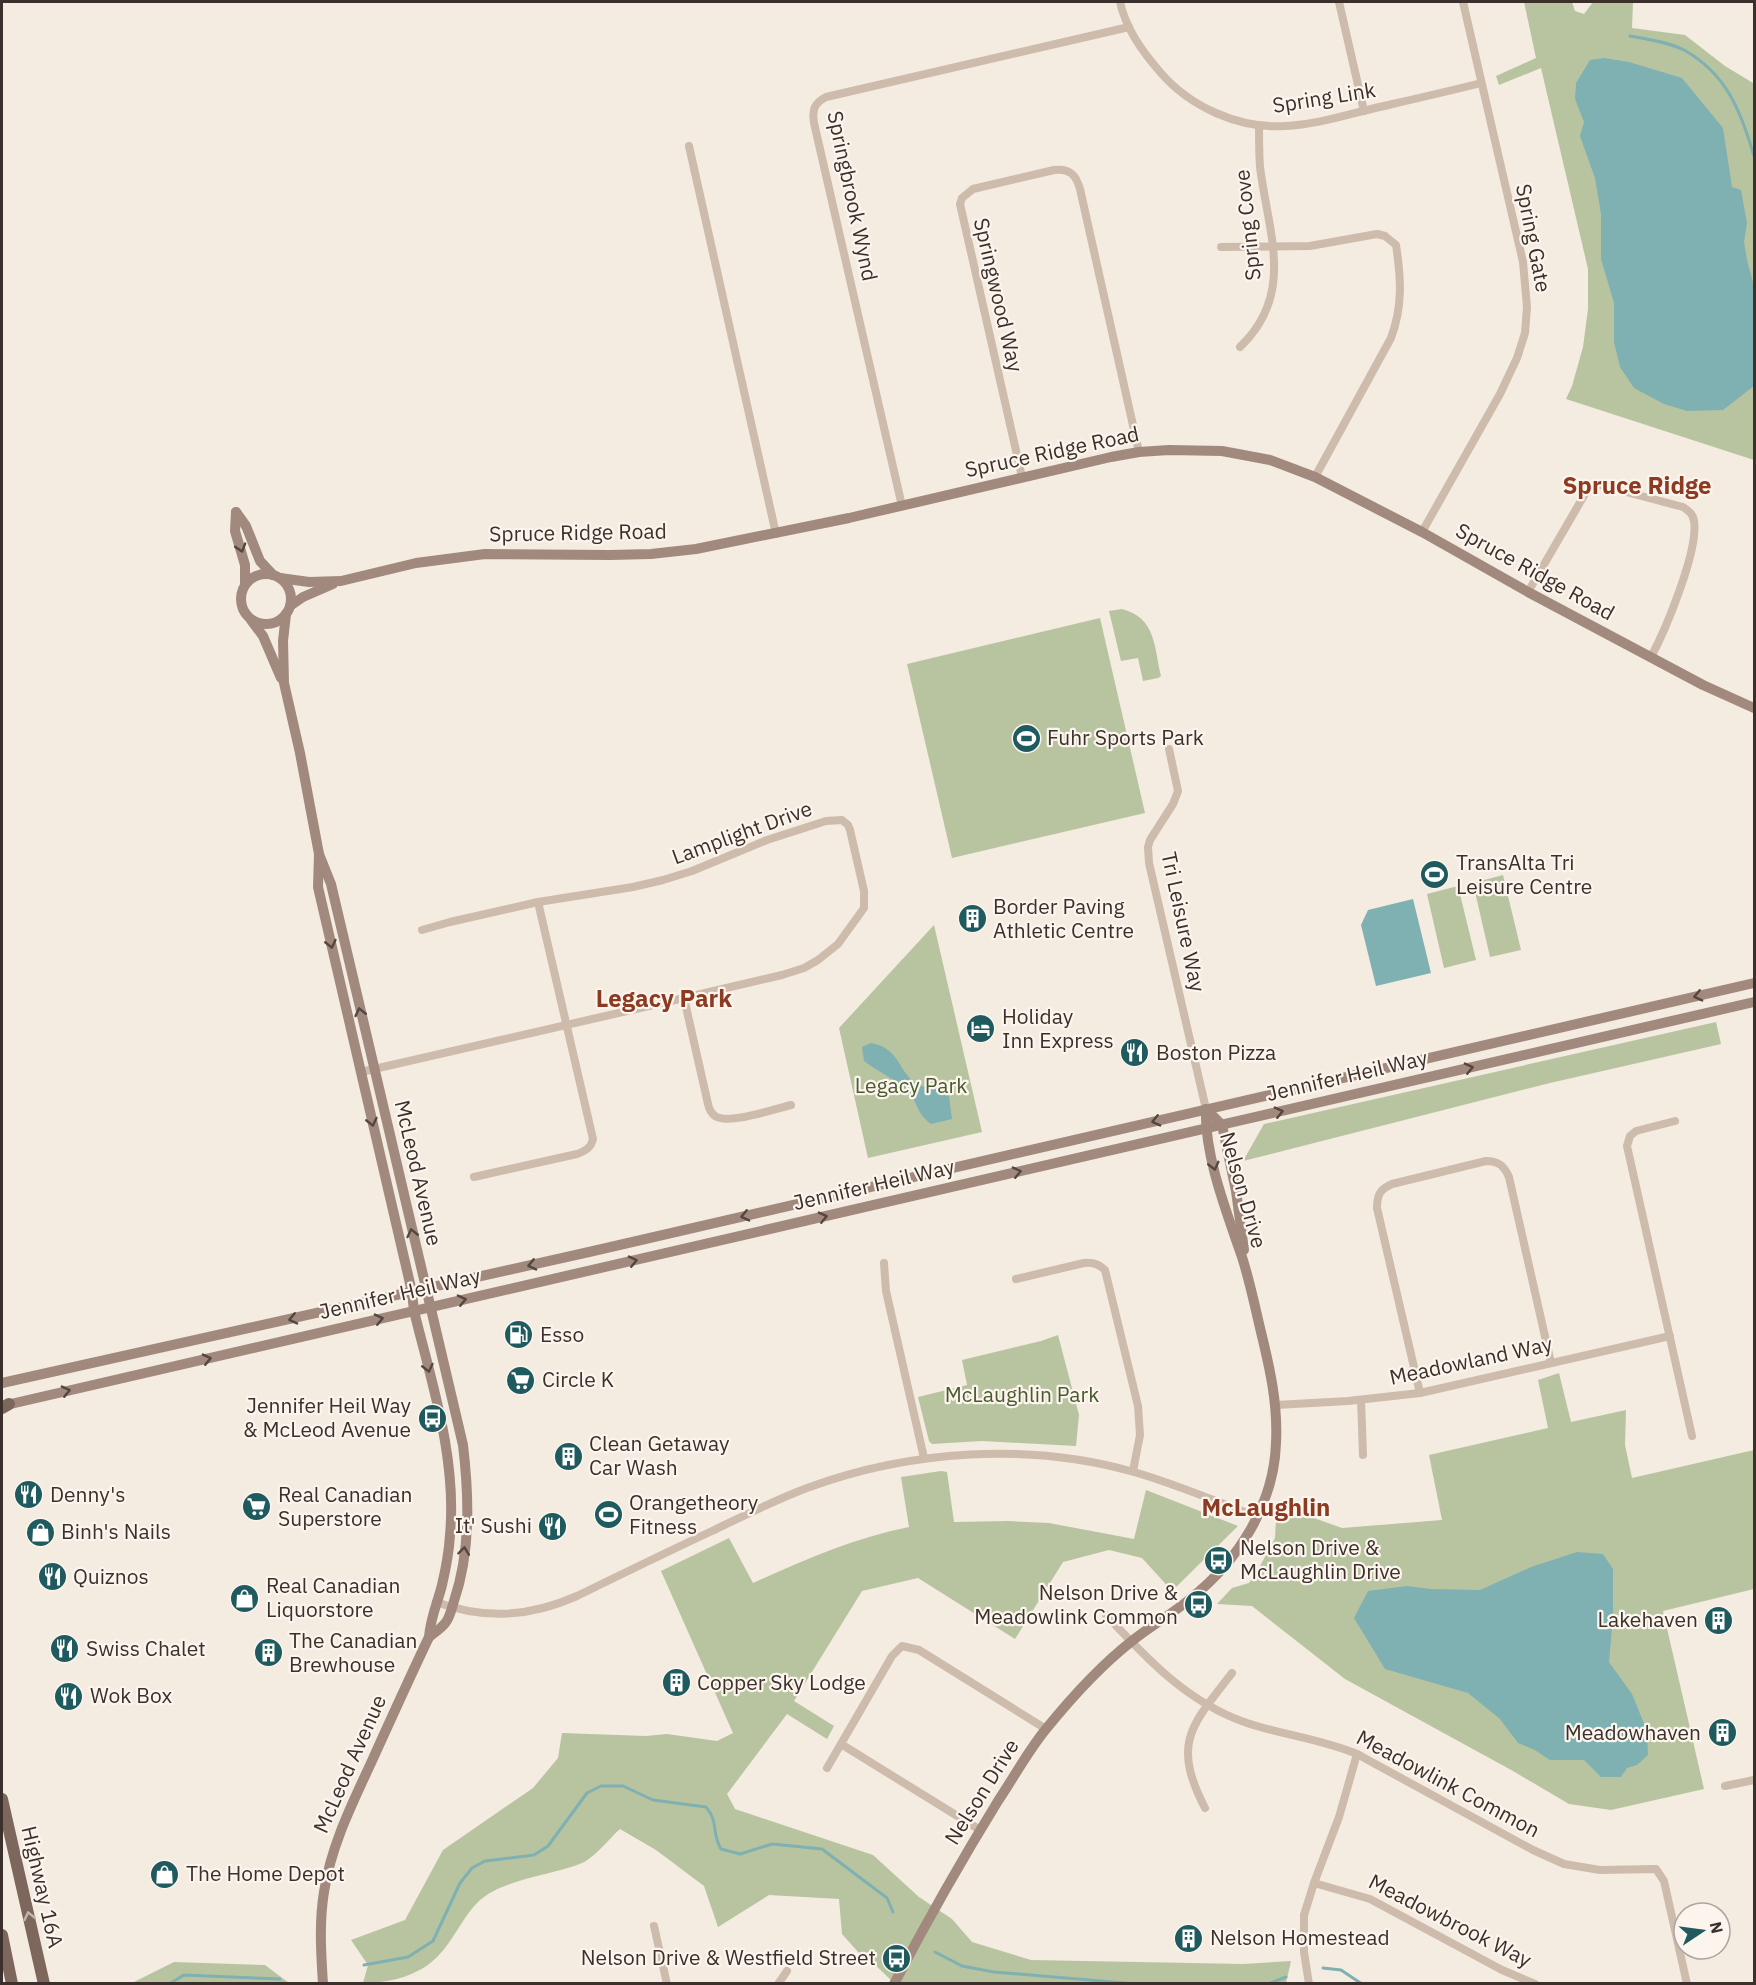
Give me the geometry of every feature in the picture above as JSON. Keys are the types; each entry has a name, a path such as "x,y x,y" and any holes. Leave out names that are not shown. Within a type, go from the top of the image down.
{"main road":[{"name":"Highway 16A","path":"2,1799 44,1983"},
{"path":"2,1935 12,1983"}],"street":[{"name":"Spring Link","path":"1120,2 1140,48 1182,94 1218,114 1259,125 1286,126 1364,111 1481,83"},
{"path":"1339,2 1364,111"},
{"name":"Spring Gate","path":"1422,532 1500,394 1517,358 1525,333 1527,307 1523,262 1463,2"},
{"name":"Springbrook Wynd","path":"902,506 814,123 814,105 826,96 1129,27"},
{"name":"Spring Cove","path":"1240,347 1255,333 1264,317 1270,302 1275,270 1260,167 1259,125"},
{"path":"688,146 776,534"},
{"name":"Springwood Way","path":"1022,477 960,204 962,198 973,189 1054,170 1066,170 1077,179 1139,452"},
{"path":"1221,247 1310,246 1377,234 1396,245 1401,288 1398,321 1316,477"},
{"name":"Spruce Ridge Road","path":"277,576 309,582 341,580 416,563 451,558 507,554 651,554 696,549 776,534 1139,452 1197,450 1233,453 1270,460 1316,477 1703,685 1755,708"},
{"path":"1528,592 1589,487 1600,485 1683,507 1691,513 1694,525 1688,561 1675,603 1651,657"},
{"path":"236,512 246,526 260,561 277,576 287,585 290,593 288,610 280,621 272,624 259,624 250,620 244,614 240,601 245,584 245,565 235,531 236,512"},
{"path":"245,584 260,574 277,576"},
{"name":"Spruce Ridge Road","path":"288,610 303,597 341,580"},
{"name":"McLeod Avenue","path":"284,683 283,641 288,610"},
{"name":"McLeod Avenue","path":"250,620 267,644 284,683 319,854 331,884 457,1418 467,1480 468,1512 464,1552 458,1589 452,1608 446,1622 429,1637"},
{"name":"Tri Leisure Way","path":"1169,749 1178,791 1173,804 1150,840 1148,856 1206,1109"},
{"name":"Lamplight Drive","path":"361,1072 804,968 837,944 864,908 865,900 848,825 842,820 826,821 767,840 692,871 663,880 538,902 422,930"},
{"name":"McLeod Avenue","path":"319,854 318,887 412,1292 414,1311 446,1449 452,1490 447,1558 430,1617 429,1637 349,1811 333,1854 324,1892 321,1921 320,1947 323,1983"},
{"path":"474,1177 577,1154 591,1146 593,1135 538,902"},
{"name":"Jennifer Heil Way","path":"2,1383 425,1290 1755,983"},
{"path":"684,998 710,1111 716,1117 732,1119 791,1105"},
{"name":"Jennifer Heil Way","path":"4,1406 1755,1002"},
{"name":"Nelson Drive","path":"894,1983 933,1908 980,1830 1046,1729 1087,1682 1131,1642 1189,1600 1216,1577 1239,1549 1258,1517 1272,1474 1276,1445 1276,1405 1248,1276 1236,1191 1222,1125 1206,1109"},
{"name":"Nelson Drive","path":"1206,1109 1205,1129 1222,1199 1248,1276"},
{"path":"1675,1121 1636,1131 1630,1136 1627,1146 1692,1436"},
{"path":"1420,1394 1377,1208 1377,1199 1380,1191 1392,1184 1486,1161 1500,1163 1509,1177 1551,1363"},
{"path":"884,1263 886,1291 924,1458"},
{"path":"1016,1279 1084,1263 1100,1265 1106,1270 1138,1406 1140,1435 1133,1472"},
{"name":"Meadowland Way","path":"1276,1405 1420,1394 1670,1336"},
{"path":"1361,1400 1363,1455"},
{"path":"436,1602 476,1614 521,1614 547,1608 807,1488 854,1473 924,1458 980,1454 1073,1459 1133,1472 1258,1517"},
{"path":"1106,1615 1131,1642"},
{"name":"Meadowlink Common","path":"1131,1642 1163,1674 1186,1693 1207,1705 1249,1724 1334,1745 1357,1754 1533,1850 1564,1864 1600,1870 1656,1869 1664,1881 1685,1983"},
{"path":"827,1768 892,1656 902,1647 919,1650 1046,1729"},
{"path":"1205,1808 1196,1791 1187,1750 1192,1729 1232,1673"},
{"path":"841,1744 980,1830"},
{"path":"1309,1983 1302,1928 1306,1905 1333,1836 1357,1754"},
{"path":"1725,1786 1755,1780"},
{"name":"Meadowbrook Way","path":"1314,1883 1370,1899 1502,1970 1535,1983"},
{"path":"654,1926 667,1983"},
{"path":"778,1983 787,1971"}],"green space":[{"path":"1524,2 1572,2 1575,11 1584,14 1593,2 1633,2 1632,28 1685,35 1725,66 1753,83 1754,460 1566,399 1583,347 1588,309 1588,269 1541,68 1499,85 1496,76 1536,58"},
{"path":"1122,609 1141,619 1152,635 1161,676 1158,678 1143,681 1138,658 1121,661 1109,611"},
{"name":"Fuhr Sports Park","path":"1100,618 1145,813 952,858 907,664"},
{"path":"1503,875 1521,950 1490,957 1473,883"},
{"path":"1458,886 1476,960 1444,968 1427,894"},
{"name":"Legacy Park","path":"934,925 982,1132 868,1158 839,1028"},
{"path":"1716,1022 1721,1044 1550,1083 1243,1161 1264,1124"},
{"name":"McLaughlin Park","path":"1058,1335 1079,1415 1076,1446 982,1441 932,1444 929,1441 918,1397 967,1385 962,1360"},
{"path":"1559,1373 1571,1422 1626,1410 1625,1445 1632,1478 1754,1450 1754,1589 1663,1611 1704,1789 1611,1810 1569,1804 1345,1679 1252,1606 1217,1604 1232,1588 1249,1583 1259,1568 1275,1538 1280,1506 1342,1528 1442,1520 1429,1455 1548,1428 1538,1380"},
{"path":"947,1472 954,1522 1049,1523 1134,1539 1146,1490 1238,1526 1172,1591 1142,1558 1109,1550 1063,1562 1015,1639 918,1578 862,1591 794,1701 834,1726 827,1739 787,1714 727,1794 735,1809 873,1855 919,1897 952,1919 972,1942 1031,1960 1244,1964 1291,1961 1286,1983 894,1983 866,1956 859,1953 842,1934 839,1899 769,1895 718,1927 704,1886 656,1850 620,1829 597,1852 582,1863 514,1882 501,1887 479,1901 444,1950 422,1969 394,1980 363,1983 368,1965 351,1940 405,1920 443,1850 533,1788 558,1758 562,1733 646,1736 667,1734 717,1741 733,1733 661,1571 729,1538 753,1583 849,1543 909,1527 901,1477"},
{"path":"174,1962 265,1965 289,1983 132,1983"}],"water":[{"path":"1604,58 1629,62 1682,78 1723,128 1732,187 1741,190 1747,223 1744,242 1754,286 1754,386 1723,410 1687,411 1664,404 1634,388 1620,367 1614,342 1614,303 1601,259 1601,214 1595,178 1580,136 1584,122 1575,99 1576,83 1590,60"},
{"path":"1413,899 1431,973 1376,986 1361,925 1368,910"},
{"path":"871,1043 888,1050 912,1080 919,1085 938,1088 949,1096 952,1119 931,1124 926,1120 907,1090 864,1061 862,1047"},
{"path":"1577,1552 1603,1554 1613,1569 1613,1617 1609,1662 1632,1694 1647,1731 1648,1755 1637,1765 1627,1768 1621,1777 1601,1777 1584,1760 1550,1760 1518,1743 1500,1719 1468,1693 1385,1669 1354,1618 1368,1591 1407,1586 1480,1590 1531,1567"}],"waterway":[{"path":"1630,36 1678,47 1711,70 1722,82 1737,109 1754,156"},
{"path":"364,1965 408,1957 433,1941 460,1883 472,1868 485,1861 534,1855 548,1846 587,1793 601,1786 623,1786 653,1800 706,1807 710,1812 721,1849 740,1854 772,1844 822,1849 887,1898 893,1912"},
{"path":"935,1952 962,1966 994,1972 1136,1984"},
{"path":"1323,1968 1341,1970 1362,1984"},
{"path":"169,1984 184,1975 280,1979"},
{"path":"1268,1984 1286,1977"}],"place":[{"name":"Fuhr Sports Park","path":"1026,738"},
{"name":"TransAlta Tri Leisure Centre","path":"1435,875"},
{"name":"Border Paving Athletic Centre","path":"972,919"},
{"name":"Holiday Inn Express","path":"981,1029"},
{"name":"Boston Pizza","path":"1135,1053"},
{"name":"Esso","path":"519,1335"},
{"name":"Circle K","path":"521,1380"},
{"name":"Jennifer Heil Way & McLeod Avenue","path":"432,1418"},
{"name":"Clean Getaway Car Wash","path":"568,1456"},
{"name":"Denny's","path":"29,1495"},
{"name":"Real Canadian Superstore","path":"257,1507"},
{"name":"Orangetheory Fitness","path":"608,1515"},
{"name":"It' Sushi","path":"553,1526"},
{"name":"Binh's Nails","path":"40,1532"},
{"name":"Nelson Drive & McLaughlin Drive","path":"1219,1560"},
{"name":"Quiznos","path":"52,1577"},
{"name":"Real Canadian Liquorstore","path":"245,1598"},
{"name":"Nelson Drive & Meadowlink Common","path":"1199,1605"},
{"name":"Lakehaven","path":"1719,1620"},
{"name":"Swiss Chalet","path":"65,1649"},
{"name":"The Canadian Brewhouse","path":"268,1653"},
{"name":"Copper Sky Lodge","path":"676,1683"},
{"name":"Wok Box","path":"69,1696"},
{"name":"Meadowhaven","path":"1722,1733"},
{"name":"The Home Depot","path":"165,1874"},
{"name":"Nelson Homestead","path":"1189,1938"},
{"name":"Nelson Drive & Westfield Street","path":"897,1958"}],"district":[{"name":"Spruce Ridge","path":"1637,486"},
{"name":"Legacy Park","path":"664,999"},
{"name":"McLaughlin","path":"1266,1508"}]}
